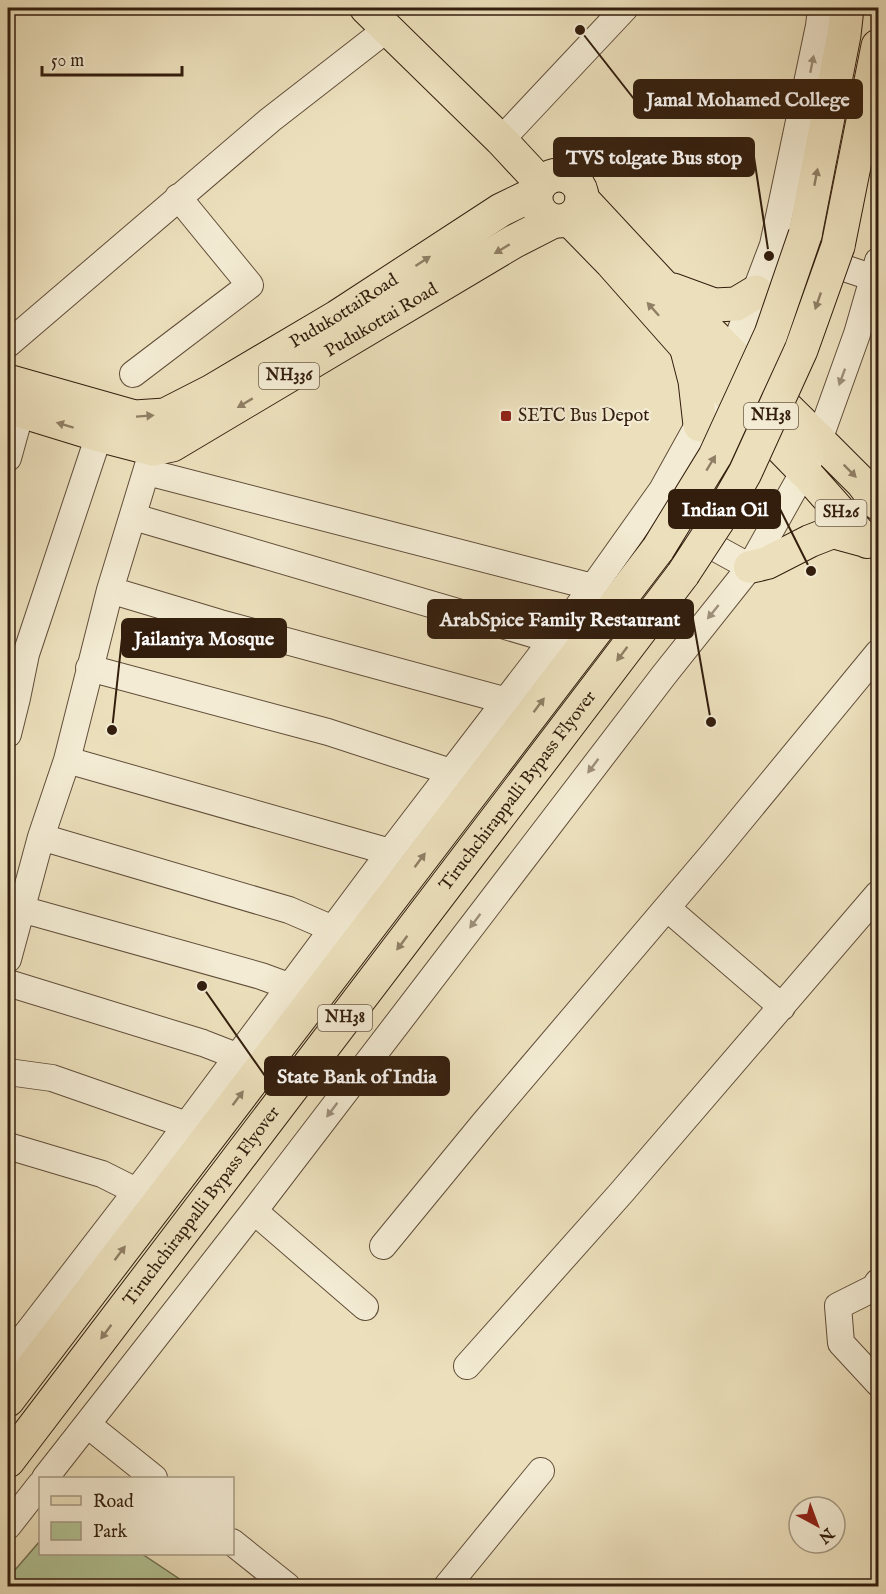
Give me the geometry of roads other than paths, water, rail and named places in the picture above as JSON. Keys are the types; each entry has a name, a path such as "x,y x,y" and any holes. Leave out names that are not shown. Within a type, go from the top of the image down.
{"highway":[{"name":"Tiruchchirappalli Bypass Flyover","path":"8,1400 658,549 715,456 771,334 805,235 844,35 847,8"},
{"name":"Tiruchchirappalli Bypass Flyover","path":"8,1461 683,574 717,522 745,473 801,350 838,246 879,46"},
{"path":"546,184 538,208 547,218 568,213 618,254 663,286 819,440"},
{"name":"PudukottaiRoad","path":"8,381 135,417 165,415 212,391 337,317 501,210 546,184"},
{"name":"Pudukottai Road","path":"150,460 513,242 568,213"},
{"path":"618,254 687,347 719,384 804,471"},
{"path":"663,286 714,305 736,304 756,292"},
{"path":"687,347 695,381 700,425"},
{"path":"14,409 99,435 150,460"}],"main road":[{"path":"382,15 507,133 546,184"},
{"name":"SH26","path":"819,440 862,483 879,504"},
{"name":"SH26","path":"804,471 872,547"},
{"path":"750,567 767,563 833,532 872,547"}],"street":[{"path":"507,133 625,8"},
{"path":"8,1358 239,1057 390,852 593,587 662,490 700,425 719,384 773,245 817,37 821,8"},
{"path":"8,344 270,120 382,15"},
{"path":"133,374 250,285 178,197"},
{"path":"47,1477 254,1211 663,675 750,567 819,440 857,334 876,269 773,245"},
{"path":"8,458 14,409"},
{"path":"8,734 26,654 99,435"},
{"path":"8,959 41,837 67,759 110,590 150,460 593,587"},
{"path":"648,511 750,567"},
{"path":"134,517 553,640"},
{"path":"110,590 220,623 507,701"},
{"path":"383,1246 879,653"},
{"path":"89,668 328,732 451,772"},
{"path":"67,759 390,852"},
{"path":"41,837 289,910 333,929"},
{"path":"467,1366 621,1193 879,894"},
{"path":"667,908 782,1006"},
{"path":"21,909 261,976 291,987"},
{"path":"8,983 203,1043 239,1057"},
{"path":"8,1072 52,1078 187,1125"},
{"path":"8,1146 102,1174 136,1191"},
{"path":"254,1211 365,1306"},
{"path":"879,1282 874,1288 838,1306 842,1343 879,1383"},
{"path":"88,1425 152,1477"},
{"path":"447,1587 541,1471"},
{"path":"8,1526 39,1486"},
{"path":"234,1544 287,1587"}],"place":[{"name":"Jamal Mohamed College","path":"580,30"},
{"name":"TVS tolgate Bus stop","path":"769,256"},
{"name":"SETC Bus Depot","path":"506,416"},
{"name":"Indian Oil","path":"811,571"},
{"name":"ArabSpice Family Restaurant","path":"711,722"},
{"name":"Jailaniya Mosque","path":"112,730"},
{"name":"State Bank of India","path":"202,986"}]}
